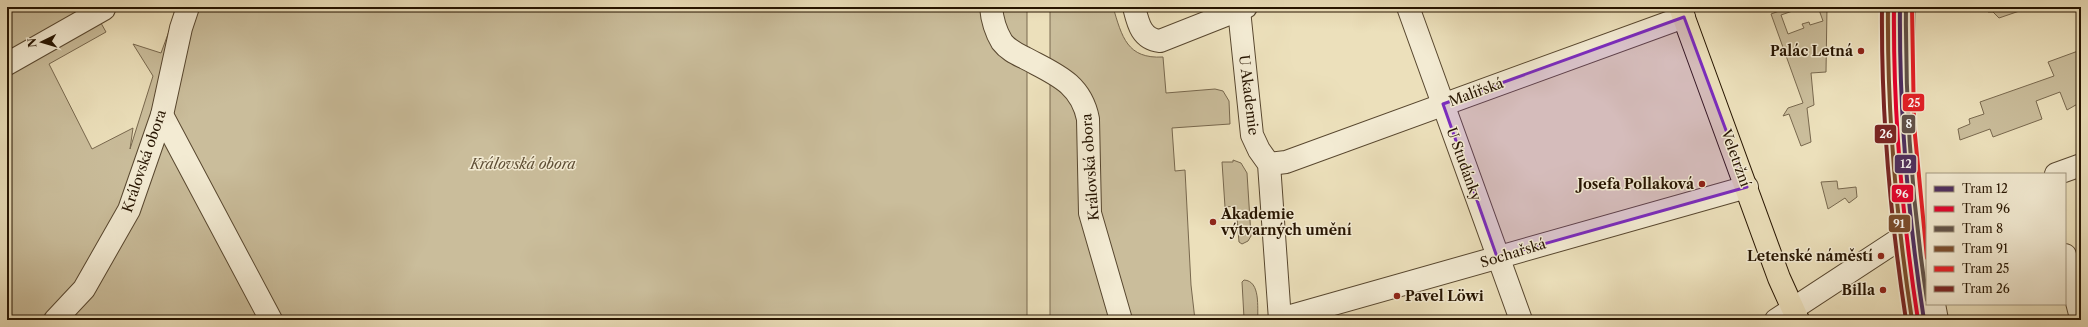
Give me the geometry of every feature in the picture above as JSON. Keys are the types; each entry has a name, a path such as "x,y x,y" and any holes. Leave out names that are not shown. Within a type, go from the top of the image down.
{"main road":[{"name":"Veletržní","path":"1682,12 1747,187 1789,317"}],"street":[{"name":"Královská obora","path":"55,320 84,289 129,210 162,115 181,28 188,7"},
{"name":"Královská obora","path":"991,7 994,24 1002,43 1011,50 1066,80 1079,95 1085,105 1088,119 1090,213 1122,320"},
{"name":"U Studánky","path":"1408,7 1521,320"},
{"path":"1904,7 1904,103 1926,256"},
{"path":"7,64 104,8"},
{"path":"1136,16 1145,36 1160,40 1242,8"},
{"name":"U Akademie","path":"1242,8 1252,135 1259,150 1269,164 1280,319"},
{"name":"Malířská","path":"1269,164 1286,162 1443,104 1682,12"},
{"path":"162,115 271,320"},
{"path":"2059,173 2081,165"},
{"name":"Sochařská","path":"1280,319 1747,187"},
{"path":"1789,317 1921,228"},
{"path":"2066,259 2081,318"},
{"path":"1934,305 1937,320"}],"highlighted area":[{"path":"1684,17 1747,187 1497,257 1443,104"}],"green space":[{"name":"Královská obora","path":"7,7 92,7 106,32 49,64 92,149 133,128 130,149 153,76 133,44 161,53 178,7 1027,7 1027,320 7,320"},
{"path":"1050,7 1113,7 1123,37 1134,50 1151,57 1163,57 1166,93 1215,89 1223,91 1229,101 1230,124 1172,128 1175,171 1185,170 1191,285 1195,320 1050,320"},
{"path":"1790,7 1804,7 1781,15 1788,34 1804,28 1802,24 1809,22 1810,25 1823,21 1818,7 1827,7 1826,72 1811,73 1814,105 1807,108 1811,142 1801,146 1789,114 1783,116 1788,108 1803,103 1771,14"},
{"path":"1986,7 2031,7 1999,18 1993,12 1988,12"},
{"path":"2078,51 2081,69 2081,102 2067,110 2060,92 2036,101 2042,119 1993,137 1990,129 1960,140 1958,129 1970,124 1969,119 1984,114 1980,102 2054,76 2048,62"},
{"path":"1233,160 1241,163 1247,173 1251,236 1248,241 1242,244 1239,242 1236,206 1225,207 1222,162 1233,162"},
{"path":"1837,181 1838,189 1856,187 1857,197 1849,203 1845,198 1828,209 1821,182"},
{"path":"1244,280 1253,285 1256,290 1258,320 1233,320 1244,318 1242,282"}],"tram line":[{"name":"26","path":"1882,7 1885,125 1895,242 1906,320"},
{"name":"91","path":"1888,7 1891,125 1901,242 1912,320"},
{"name":"96","path":"1894,7 1897,125 1907,242 1918,320"},
{"name":"12","path":"1900,7 1903,125 1913,242 1924,320"},
{"name":"8","path":"1906,7 1910,154 1917,227 1926,293"},
{"name":"25","path":"1912,7 1914,125 1926,248"}],"place":[{"name":"Palác Letná","path":"1861,51"},
{"name":"Josefa Pollaková","path":"1702,184"},
{"name":"Akademie výtvarných umění","path":"1213,222"},
{"name":"Letenské náměstí","path":"1881,256"},
{"name":"Billa","path":"1883,290"},
{"name":"Pavel Löwi","path":"1397,296"}]}
